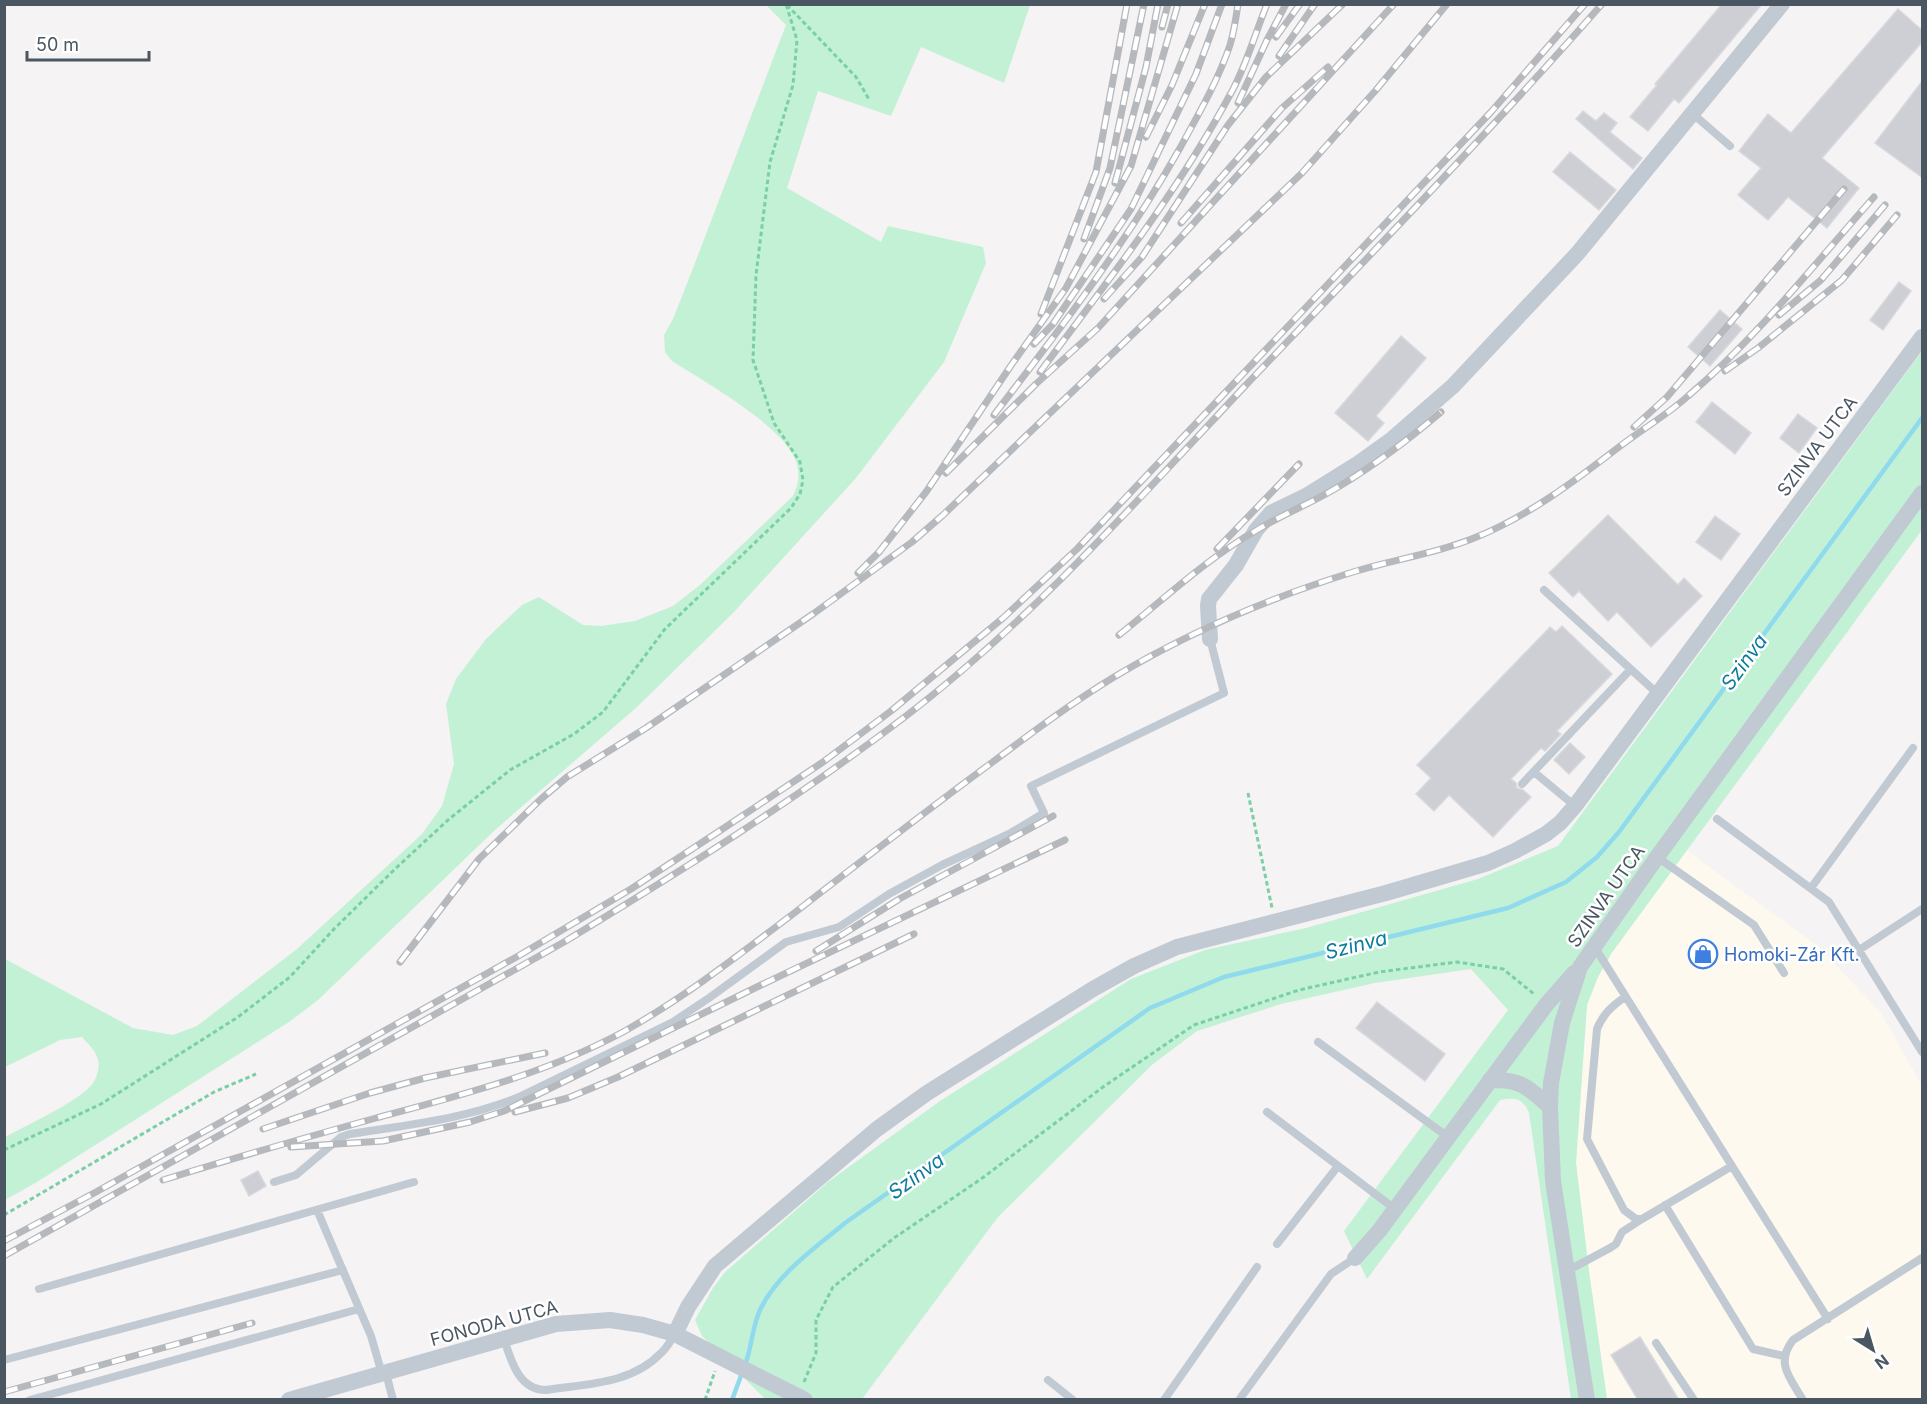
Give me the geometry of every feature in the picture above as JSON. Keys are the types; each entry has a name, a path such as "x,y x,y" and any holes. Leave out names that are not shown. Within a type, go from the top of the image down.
{"street":[{"path":"1210,639 1209,599 1236,565 1264,520 1271,513 1337,478 1375,452 1453,386 1577,254 1782,4"},
{"name":"SZINVA UTCA","path":"675,1334 688,1307 715,1266 877,1129 927,1093 1093,989 1134,966 1177,947 1386,893 1488,863 1546,834 1560,823 1574,808 1923,337"},
{"name":"SZINVA UTCA","path":"1587,1400 1553,1181 1550,1107 1551,1083 1562,1023 1580,967 1593,945 1923,493"},
{"path":"1355,1258 1366,1248 1546,1005 1580,967"},
{"path":"1490,1080 1518,1082 1529,1088 1550,1107"},
{"name":"FONODA UTCA","path":"289,1400 556,1324 594,1320 626,1321 675,1334 801,1398"}],"lane":[{"path":"1693,114 1730,146"},
{"path":"1544,590 1658,694"},
{"path":"274,1182 296,1175 342,1137 350,1134 444,1119 519,1097 673,1022 786,942 839,927 889,894 942,865 1009,834 1044,813 1031,786 1224,693 1210,639"},
{"path":"1522,784 1630,670"},
{"path":"1811,888 1912,748"},
{"path":"1534,772 1574,808"},
{"path":"1717,819 1828,902 1923,1052"},
{"path":"1657,857 1754,925 1784,973"},
{"path":"1859,950 1923,909"},
{"path":"1593,945 1828,1319"},
{"path":"1625,997 1609,1009 1597,1029 1587,1139 1624,1210 1636,1219 1642,1219"},
{"path":"1318,1042 1448,1137"},
{"path":"1267,1112 1395,1209"},
{"path":"1277,1244 1338,1166"},
{"path":"1567,1271 1610,1248 1616,1244 1622,1232 1731,1166"},
{"path":"39,1288 414,1182"},
{"path":"1665,1205 1753,1349 1784,1356"},
{"path":"317,1210 371,1336 393,1400"},
{"path":"1239,1400 1331,1274 1355,1258"},
{"path":"1803,1400 1787,1374 1784,1356 1793,1340 1923,1258"},
{"path":"1164,1400 1257,1267"},
{"path":"4,1360 343,1270"},
{"path":"30,1400 359,1309"},
{"path":"504,1339 511,1359 525,1383 538,1390 546,1390 630,1375 655,1360 675,1334"},
{"path":"1656,1342 1694,1400"},
{"path":"1048,1380 1073,1400"}],"path":[{"path":"787,4 856,77 870,101"},
{"path":"4,1150 101,1104 238,1017 290,977 349,914 448,820 510,770 574,734 603,712 665,629 791,508 800,494 803,480 800,462 774,423 753,360 756,275 770,162 793,86 797,40 787,4"},
{"path":"1248,793 1275,922"},
{"path":"801,1398 816,1353 816,1320 832,1287 894,1238 981,1179 1102,1087 1194,1025 1299,990 1379,972 1456,962 1503,969 1546,1005"},
{"path":"4,1215 214,1092 256,1074"},
{"path":"705,1400 715,1370"}],"shaded area":[{"path":"1686,850 1819,947 1881,1013 1922,1086 1922,1399 1607,1399 1576,1163 1587,1005 1598,977 1611,954"}],"green space":[{"path":"766,5 1030,5 1004,83 921,47 891,116 818,91 787,188 881,242 888,226 983,247 986,263 944,362 856,478 733,613 637,707 496,829 318,1000 289,1022 5,1200 5,1137 87,1090 97,1075 99,1066 96,1054 82,1037 60,1040 5,1067 5,959 133,1028 173,1035 197,1026 297,949 422,834 442,806 454,764 446,704 456,679 486,639 522,605 539,597 583,625 601,626 635,621 673,606 700,585 793,496 798,472 790,450 762,421 743,406 672,361 665,352 664,335 690,276 786,25"},
{"path":"1922,351 1922,530 1611,954 1598,977 1587,1005 1576,1163 1607,1399 1571,1399 1529,1113 1524,1104 1518,1100 1500,1100 1367,1279 1344,1231 1508,1010 1471,969 1375,983 1281,1004 1197,1031 1153,1064 998,1217 862,1399 765,1399 702,1336 695,1320 725,1272 828,1182 940,1101 1131,979 1205,950 1306,928 1478,879 1558,846"}],"building":[{"path":"1722,4 1762,4 1679,103 1674,99 1648,131 1630,117"},
{"path":"1898,9 1923,31 1923,41 1822,158 1859,188 1827,228 1788,197 1768,220 1738,195 1761,168 1739,151 1768,114 1791,133"},
{"path":"1923,80 1923,178 1875,143"},
{"path":"1583,111 1596,121 1604,113 1617,123 1610,132 1642,158 1633,169 1576,119"},
{"path":"1570,152 1616,190 1599,210 1553,172"},
{"path":"1899,282 1911,291 1883,330 1870,320"},
{"path":"1720,310 1742,329 1710,366 1688,347"},
{"path":"1401,336 1426,358 1376,416 1384,423 1368,441 1335,413"},
{"path":"1712,402 1751,433 1735,454 1696,422"},
{"path":"1798,414 1817,428 1799,453 1780,438"},
{"path":"1608,515 1678,585 1684,578 1702,596 1651,647 1617,612 1608,621 1579,591 1573,597 1549,573"},
{"path":"1715,516 1740,534 1721,560 1696,542"},
{"path":"1562,626 1612,674 1557,731 1561,734 1545,751 1541,748 1511,779 1516,783 1517,788 1531,797 1493,837 1449,795 1434,811 1416,794 1431,778 1417,765 1550,627 1556,632"},
{"path":"1570,743 1585,757 1569,774 1554,760"},
{"path":"1377,1002 1445,1054 1425,1081 1356,1028"},
{"path":"258,1171 266,1186 249,1196 241,1180"},
{"path":"1640,1337 1679,1400 1638,1400 1611,1355"}],"waterway":[{"name":"Szinva","path":"745,1365 760,1310 776,1285 798,1262 845,1223 1150,1008 1224,977 1508,908 1566,882 1597,857 1619,832 1922,418"},
{"name":"Szinva","path":"732,1400 742,1373"}],"railway":[{"path":"1041,314 1096,172 1127,4"},
{"path":"1084,239 1110,168 1144,4"},
{"path":"1115,183 1146,67 1158,4"},
{"path":"1162,27 1168,4"},
{"path":"858,573 879,552 926,492 1066,288 1131,166 1178,4"},
{"path":"1146,137 1172,85 1205,4"},
{"path":"1034,344 1053,324 1131,209 1196,74 1222,4"},
{"path":"994,415 1092,284 1138,217 1180,148 1220,72 1235,25 1238,4"},
{"path":"1040,372 1116,271 1188,166 1236,83 1267,4"},
{"path":"1238,103 1286,4"},
{"path":"1276,37 1300,4"},
{"path":"1279,56 1315,4"},
{"path":"1104,299 1142,257 1228,125 1266,77 1343,4"},
{"path":"946,473 1037,383 1098,328 1394,4"},
{"path":"400,962 479,859 567,777 646,728 813,614 912,542 943,515 1302,173 1376,90 1447,4"},
{"path":"4,1241 520,955 631,889 823,762 891,711 1003,618 1077,549 1491,112 1585,4"},
{"path":"4,1256 564,942 781,805 906,716 997,640 1082,558 1470,149 1602,4"},
{"path":"1181,223 1282,108 1328,67"},
{"path":"1634,427 1667,397 1844,189"},
{"path":"163,1180 502,1082 563,1060 623,1032 666,1006 728,963 1050,719 1114,677 1171,645 1230,617 1353,572 1448,547 1479,536 1550,497 1671,410 1738,350 1874,197"},
{"path":"1779,315 1821,280 1885,205"},
{"path":"1725,371 1758,348 1842,280 1897,215"},
{"path":"1119,635 1238,541 1352,479 1391,452 1441,412"},
{"path":"1217,549 1299,464"},
{"path":"816,951 901,898 1053,816"},
{"path":"291,1147 383,1141 470,1122 504,1111 1065,840"},
{"path":"515,1112 568,1098 618,1077 914,934"},
{"path":"263,1129 370,1093 425,1078 545,1053"},
{"path":"4,1392 252,1323"}],"place":[{"name":"Homoki-Zár Kft.","path":"1703,954"}]}
